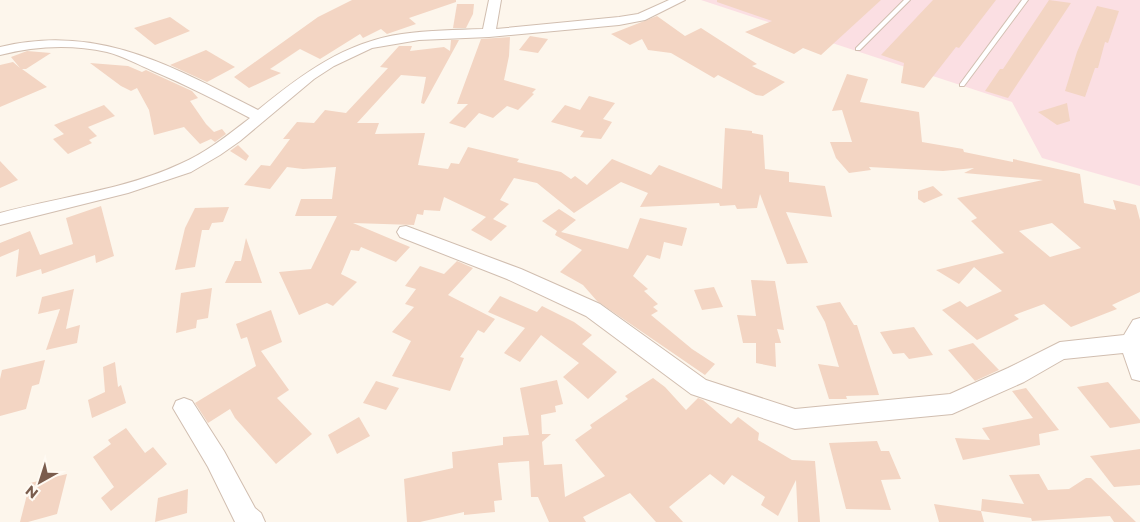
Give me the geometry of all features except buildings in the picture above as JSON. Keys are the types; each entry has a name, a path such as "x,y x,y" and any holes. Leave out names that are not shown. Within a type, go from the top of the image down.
{"street":[{"path":"489,33 495,0"},
{"path":"0,219 88,198 169,175 210,156 233,140 310,76 350,52 368,45 425,34 489,33 634,18 655,12 679,0"},
{"path":"0,51 27,45 55,43 96,46 123,52 197,85 260,117"},
{"path":"406,232 514,274 593,310 672,370 699,387 795,419 952,404 1016,375 1060,351 1136,335 1133,352 1140,372"},
{"path":"184,408 216,459 246,517 252,522"}],"lane":[{"path":"858,49 907,0"},
{"path":"962,84 1025,0"}],"shaded area":[{"path":"701,0 1140,0 1140,186 1042,158 1012,102"}]}
